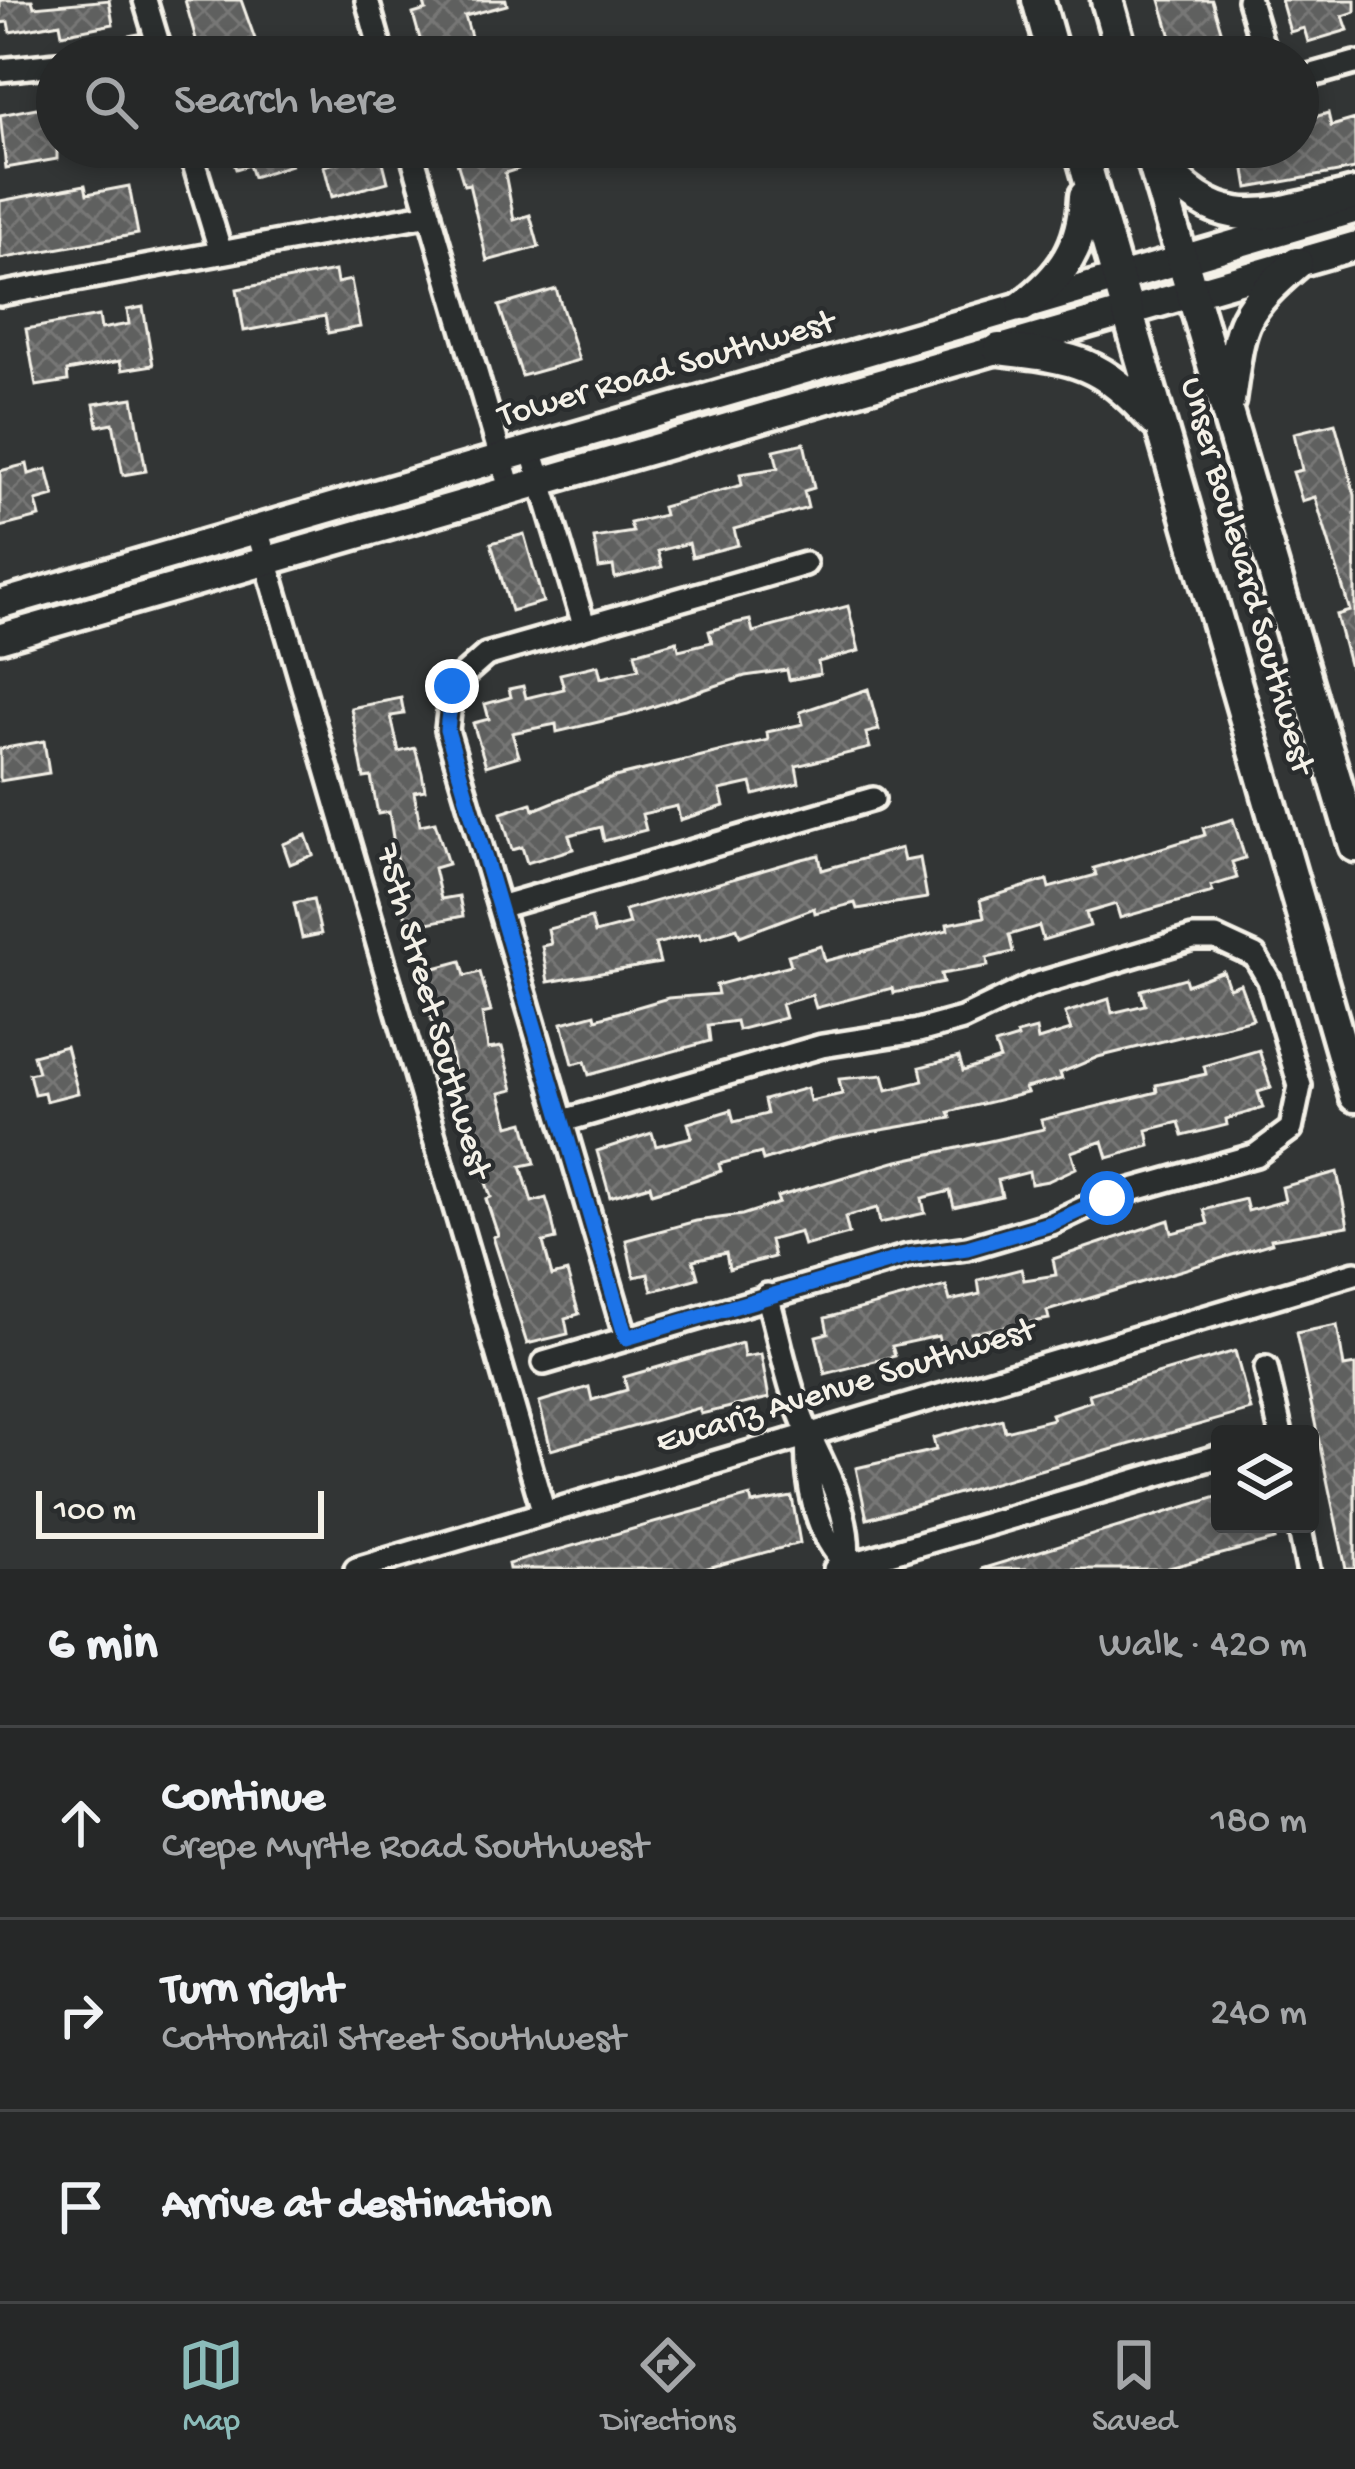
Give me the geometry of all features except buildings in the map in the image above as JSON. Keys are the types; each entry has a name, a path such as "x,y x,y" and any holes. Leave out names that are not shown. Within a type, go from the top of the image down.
{"main road":[{"path":"1038,0 1048,36"},
{"path":"1107,0 1117,36"},
{"path":"1023,306 1051,284 1084,231 1083,168"},
{"name":"Unser Boulevard Southwest","path":"1086,168 1355,1096"},
{"name":"Unser Boulevard Southwest","path":"1155,168 1355,846"},
{"path":"1166,168 1196,202 1225,214 1255,214 1355,194"},
{"path":"1227,412 1242,322 1253,300 1297,263"},
{"path":"999,349 1068,357 1109,374 1162,429"}],"street":[{"path":"145,0 156,36"},
{"path":"367,0 377,36"},
{"path":"1249,0 1260,36"},
{"path":"1319,73 1355,63"},
{"path":"0,70 36,66"},
{"path":"195,168 221,253"},
{"path":"416,168 511,492"},
{"name":"Tower Road Southwest","path":"0,604 1355,208"},
{"path":"0,294 430,214"},
{"name":"Tower Road Southwest","path":"0,638 1355,246"},
{"path":"531,448 584,626"},
{"name":"75th Street Southwest","path":"256,529 544,1513"},
{"path":"626,1338 447,730 452,686 487,655 806,564"},
{"path":"500,907 873,800"},
{"path":"544,1363 908,1256 967,1248 1052,1223 1107,1198 1256,1155 1291,1130 1300,1086 1269,980 1255,956 1237,943 1193,938 1031,986 940,1025 822,1046 563,1121"},
{"name":"Eucariz Avenue Southwest","path":"356,1569 1355,1273"},
{"path":"767,1295 808,1432 806,1464 826,1538 841,1567 1211,1459"},
{"path":"1266,1367 1279,1425"},
{"path":"1301,1533 1309,1569"}],"route":[{"path":"452,686 447,730 626,1338 908,1256 967,1248 1052,1223 1107,1198"}]}
